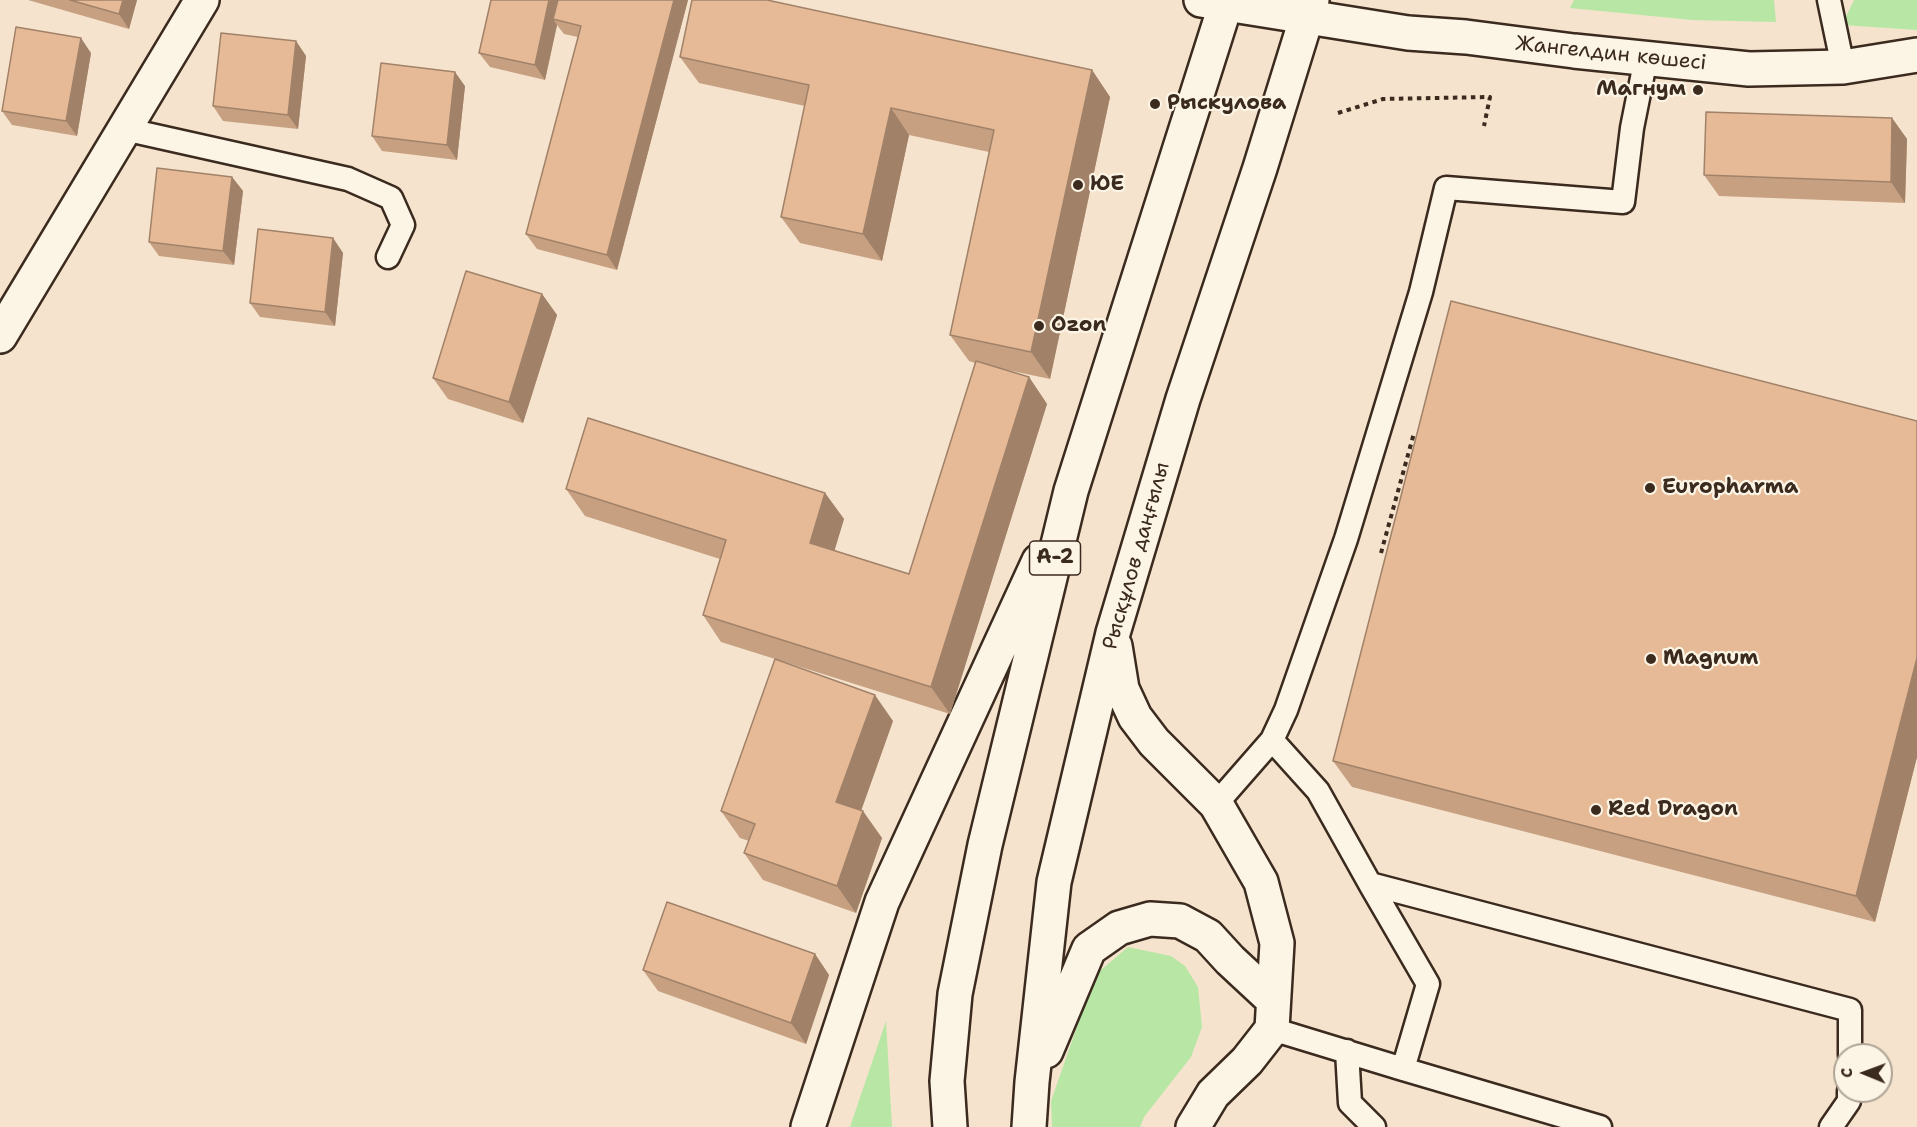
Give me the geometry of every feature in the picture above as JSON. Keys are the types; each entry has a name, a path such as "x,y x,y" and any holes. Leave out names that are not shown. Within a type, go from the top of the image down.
{"main road":[{"path":"0,336 202,0"},
{"name":"Жангелдин көшесі","path":"1218,1 1309,8 1408,33 1466,37 1749,69 1843,67 1917,55"},
{"name":"A-2","path":"950,1127 947,1081 955,994 985,845 1071,491 1218,1"},
{"name":"Рысқұлов даңғылы","path":"1029,1127 1054,882 1113,633 1183,399 1260,168 1309,8"},
{"path":"808,1127 882,902 1071,491"},
{"path":"1113,633 1122,689 1136,717 1154,742 1216,804 1262,882 1277,943 1273,1014 1247,1061 1213,1094 1192,1127"},
{"path":"1032,1083 1089,949 1119,928 1150,919 1180,921 1208,936 1273,1014"}],"lane":[{"path":"1829,0 1843,67"},
{"path":"1216,804 1272,740 1286,710 1346,539 1421,292 1446,188 1623,202 1632,128 1646,58"},
{"path":"124,129 348,179 391,198 403,225 388,257"},
{"path":"1272,740 1318,791 1428,984 1403,1069"},
{"path":"1370,884 1850,1010 1850,1043"},
{"path":"1273,1014 1347,1051 1600,1127"},
{"path":"1347,1051 1350,1103 1374,1127"},
{"path":"1830,1127 1848,1103"}],"path":[{"path":"1338,113 1383,99 1490,97 1484,126"}],"green space":[{"path":"1574,0 1774,0 1776,22 1692,20 1570,8"},
{"path":"1854,0 1917,0 1917,30 1842,25"},
{"path":"1128,947 1171,956 1185,966 1198,987 1202,1027 1191,1057 1144,1117 1140,1127 1052,1127 1051,1101 1095,975"},
{"path":"886,1021 892,1127 850,1127"}],"building":[{"path":"70,0 123,0 119,14"},
{"path":"491,0 549,0 535,65 479,53"},
{"path":"558,0 674,0 607,255 526,234 581,26 553,19"},
{"path":"692,0 767,0 1092,70 1031,352 950,335 994,130 891,108 863,234 781,217 809,85 680,57"},
{"path":"16,27 81,38 66,121 2,111"},
{"path":"221,33 296,41 288,115 213,106"},
{"path":"381,63 455,72 447,145 372,136"},
{"path":"1706,112 1892,118 1891,182 1704,175"},
{"path":"157,168 232,177 223,251 149,242"},
{"path":"258,229 333,238 325,312 250,303"},
{"path":"466,271 542,294 509,402 433,378"},
{"name":"Magnum","path":"1451,301 1917,421 1917,658 1856,896 1333,761"},
{"path":"976,361 1029,377 931,687 703,615 726,540 566,489 588,418 825,493 810,543 909,574"},
{"path":"775,659 875,695 836,802 863,811 837,886 744,853 755,824 721,811"},
{"path":"667,902 815,954 791,1023 643,970"}],"place":[{"name":"Магнум","path":"1698,90"},
{"name":"Рыскулова","path":"1155,104"},
{"name":"ЮЕ","path":"1078,185"},
{"name":"Ozon","path":"1039,326"},
{"name":"Europharma","path":"1650,488"},
{"name":"Magnum","path":"1651,659"},
{"name":"Red Dragon","path":"1596,810"}]}
